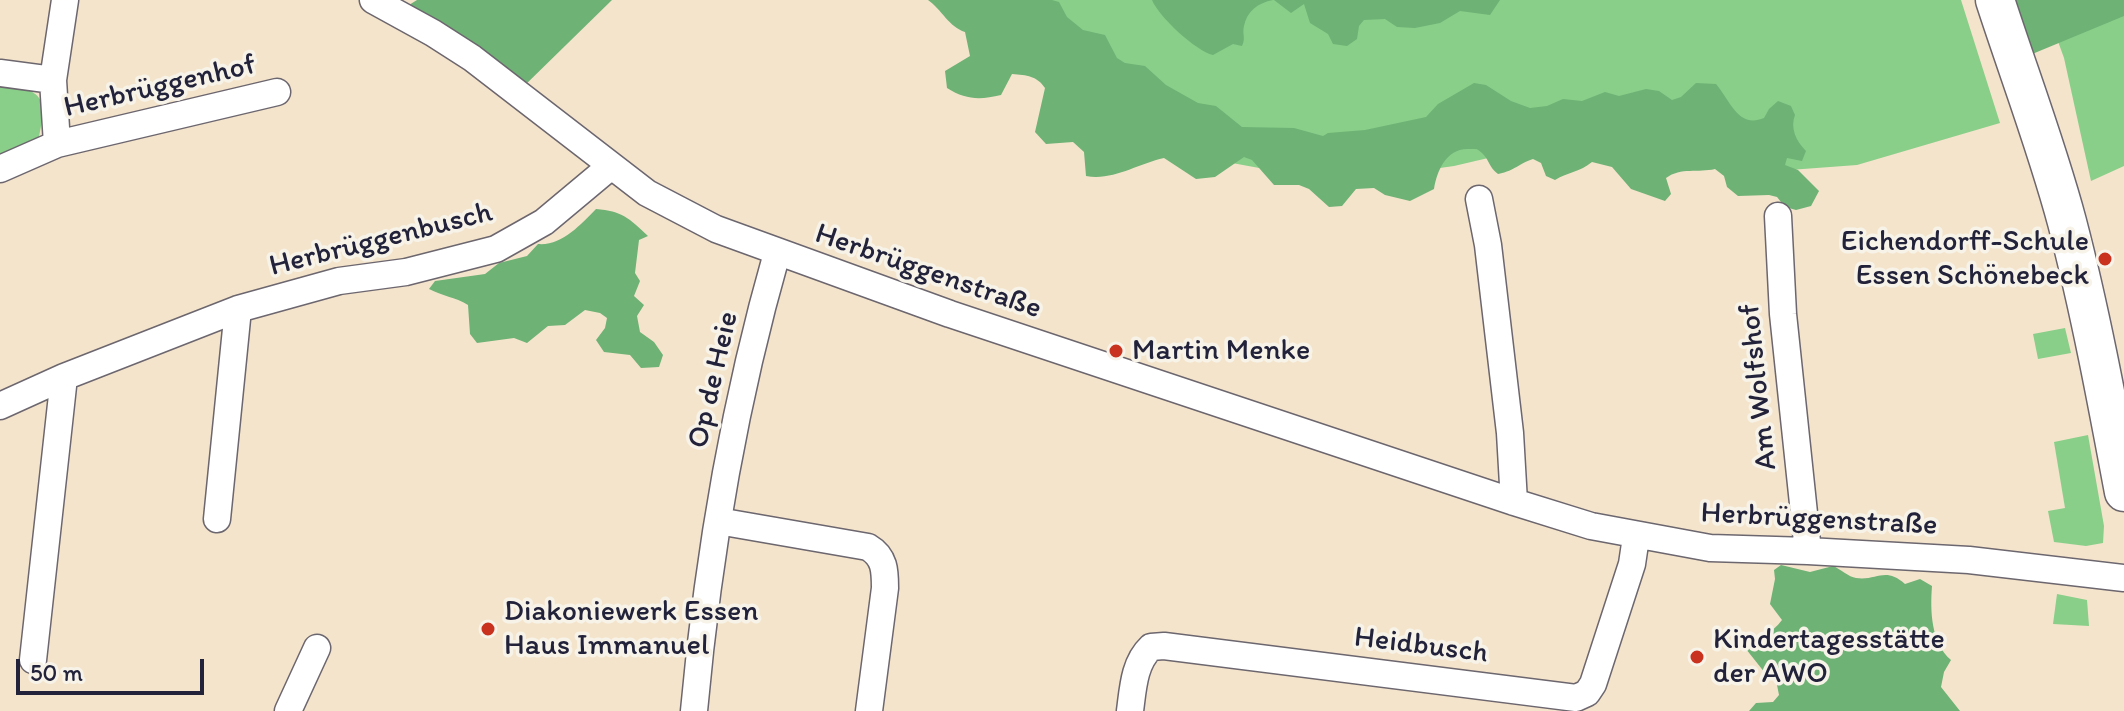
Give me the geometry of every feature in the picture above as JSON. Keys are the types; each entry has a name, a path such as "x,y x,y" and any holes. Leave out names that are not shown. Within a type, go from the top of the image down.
{"street":[{"name":"Herbrüggenhof","path":"57,144 53,80 65,0"},
{"name":"Herbrüggenstraße","path":"373,0 472,58 647,193 682,213 777,253 1026,340 1514,502 1636,537 1710,548 1969,560 2124,578"},
{"path":"1995,0 2067,221 2124,492"},
{"name":"Herbrüggenhof","path":"0,73 53,80"},
{"name":"Herbrüggenhof","path":"0,169 57,144 277,92"},
{"name":"Herbrüggenbusch","path":"0,406 64,377 238,309 339,281 406,272 496,249 544,222 611,166"},
{"path":"1479,199 1488,245 1508,418 1514,502"},
{"name":"Am Wolfshof","path":"1778,216 1787,355 1808,551"},
{"name":"Op de Heie","path":"694,711 708,583 733,431 777,253"},
{"name":"Herbrüggenbusch","path":"217,519 238,309"},
{"path":"33,660 64,377"},
{"path":"718,521 868,547 877,552 885,572 885,588 869,711"},
{"name":"Heidbusch","path":"1130,711 1134,680 1144,654 1151,647 1164,646 1576,698 1587,693 1593,684 1632,564 1636,537"},
{"path":"288,711 317,648"}],"green space":[{"path":"417,0 612,0 521,89 401,10"},
{"path":"928,0 1059,2 1067,17 1083,30 1105,35 1117,58 1125,63 1145,66 1166,85 1198,103 1216,106 1242,127 1294,128 1323,136 1426,117 1438,104 1474,83 1486,85 1511,101 1530,108 1547,106 1563,99 1582,101 1605,92 1619,96 1646,89 1659,91 1672,100 1681,97 1696,83 1716,84 1736,111 1748,120 1764,118 1778,101 1791,106 1795,115 1795,134 1806,151 1802,161 1787,158 1785,165 1798,170 1819,191 1811,206 1796,210 1785,207 1777,197 1769,195 1738,196 1727,187 1724,176 1715,169 1684,171 1666,178 1671,194 1665,201 1631,189 1612,167 1592,162 1555,180 1546,176 1541,163 1533,159 1498,174 1484,155 1475,149 1462,149 1449,156 1441,167 1434,189 1410,201 1385,195 1374,188 1356,189 1342,206 1329,207 1309,189 1299,185 1274,185 1252,160 1244,157 1215,177 1196,179 1164,158 1115,174 1086,176 1084,152 1073,142 1046,144 1035,132 1045,88 1035,79 1012,74 1001,95 986,98 967,97 947,88 945,71 970,56 965,32 954,26"},
{"path":"1000,0 1961,0 2000,123 1857,165 1776,171 1548,144 1454,166 1376,177 1270,170 1129,144"},
{"path":"1152,0 1273,0 1258,6 1248,16 1242,46 1233,44 1213,55 1179,32"},
{"path":"1274,0 1500,0 1490,15 1460,11 1440,23 1415,28 1397,27 1385,19 1364,20 1359,26 1357,39 1347,46 1333,44 1328,34 1310,23 1304,4 1291,13"},
{"path":"2005,0 2124,0 2124,16 2025,57"},
{"path":"2043,0 2124,0 2124,166 2091,181 2064,58"},
{"path":"0,84 34,93 40,99 43,115 38,142 0,156"},
{"path":"596,209 625,216 648,236 639,240 635,273 640,281 634,296 644,305 637,316 640,332 654,342 663,355 659,367 641,368 630,355 604,352 596,340 605,328 607,318 585,310 565,325 548,326 527,343 514,338 477,343 470,334 468,305 429,289 435,281 485,274 499,263 527,256 538,244 563,238"},
{"path":"2065,328 2071,353 2038,359 2033,334"},
{"path":"2088,435 2104,526 2103,543 2086,546 2054,542 2048,511 2065,508 2054,442"},
{"path":"1781,565 1810,572 1833,566 1856,578 1886,575 1905,584 1920,579 1932,586 1936,636 1951,660 1941,687 1960,711 1749,711 1756,703 1773,702 1779,695 1776,680 1765,673 1746,649 1782,620 1770,604 1774,570"},
{"path":"2057,594 2087,600 2089,626 2053,624"}],"place":[{"name":"Eichendorff-Schule Essen Schönebeck","path":"2105,259"},
{"name":"Martin Menke","path":"1116,351"},
{"name":"Diakoniewerk Essen Haus Immanuel","path":"488,629"},
{"name":"Kindertagesstätte der AWO","path":"1697,657"}]}
